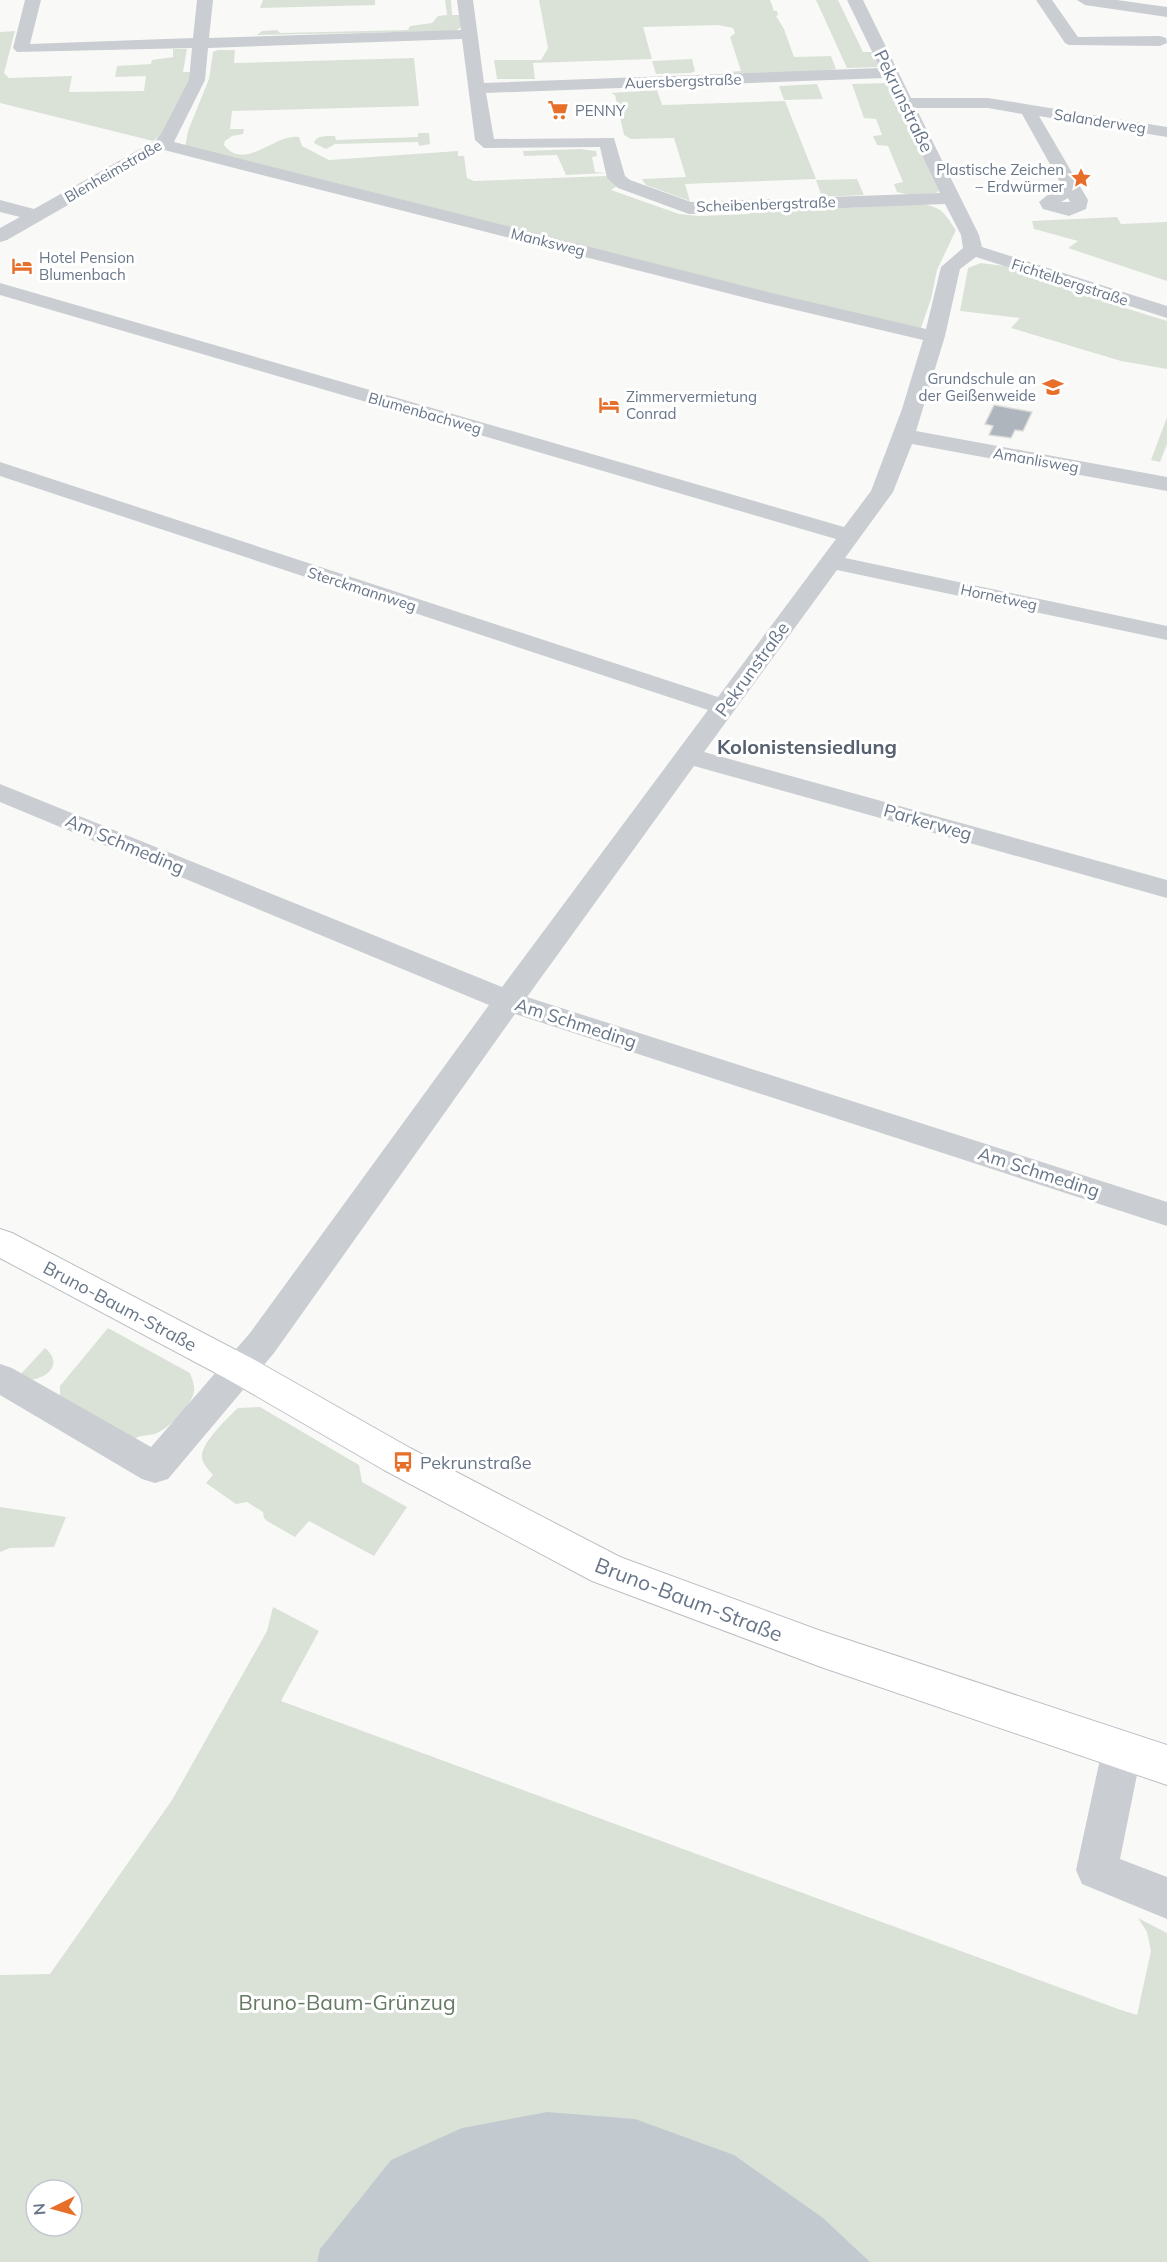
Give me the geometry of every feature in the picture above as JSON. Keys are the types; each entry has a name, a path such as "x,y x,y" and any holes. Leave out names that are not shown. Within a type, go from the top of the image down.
{"street":[{"path":"33,0 21,48 23,49 470,34"},
{"name":"Blenheimstraße","path":"0,236 162,144 169,136 197,81 205,0"},
{"path":"465,0 477,88"},
{"name":"Pekrunstraße","path":"240,1369 262,1343 508,1001 882,492 906,436 935,336 951,267 973,250 970,235 855,0"},
{"path":"1044,0 1071,40 1075,42 1162,49 1159,11 1085,0"},
{"name":"Auersbergstraße","path":"477,88 890,73"},
{"name":"Scheibenbergstraße","path":"477,88 484,140 490,144 501,146 608,142 616,178 624,184 689,208 951,198"},
{"name":"Salanderweg","path":"906,103 988,103 1167,132"},
{"name":"Salanderweg","path":"1033,110 1030,115 1070,184"},
{"name":"Manksweg","path":"162,144 746,292 904,331 935,336"},
{"path":"0,206 36,216"},
{"name":"Fichtelbergstraße","path":"973,250 1167,312"},
{"name":"Blumenbachweg","path":"0,289 850,536"},
{"name":"Amanlisweg","path":"906,436 1167,484"},
{"name":"Sterckmannweg","path":"0,469 724,707"},
{"name":"Hornetweg","path":"831,562 1167,633"},
{"name":"Parkerweg","path":"688,756 1167,889"},
{"name":"Am Schmeding","path":"0,792 508,1001 1167,1214"},
{"name":"Bruno-Baum-Straße","path":"0,1242 240,1369 397,1459 606,1569 821,1649 1167,1765"},
{"path":"0,1378 154,1468 240,1369"},
{"path":"1122,1750 1097,1870 1167,1898"}],"green space":[{"path":"263,0 375,0 375,5 260,8"},
{"path":"445,0 451,0 452,15 461,15 462,27 455,31 257,35 262,31 277,30 280,33 408,30 410,26 432,23 438,16 447,15"},
{"path":"539,0 770,0 774,11 777,11 776,16 784,29 794,57 831,56 836,69 732,74 729,72 741,71 730,37 735,33 733,28 718,25 643,27 652,59 533,63 535,79 497,79 494,60 541,60 548,48"},
{"path":"816,0 838,0 863,52 873,52 880,67 847,68"},
{"path":"15,31 4,73 9,78 72,76 69,92 144,91 146,76 115,77 117,66 151,64 152,60 173,57 173,49 187,49 183,72 192,72 191,80 161,135 153,141 0,103 0,32"},
{"path":"235,50 234,63 414,58 419,106 232,111 230,129 244,129 243,134 232,136 225,141 224,145 232,152 241,155 260,150 290,137 299,137 302,146 329,160 458,151 458,156 464,156 467,178 474,181 606,176 617,186 611,190 679,214 699,216 750,214 749,208 824,205 826,209 920,204 938,209 949,219 956,230 937,270 931,299 921,328 902,326 185,147 188,131 209,79 213,52"},
{"path":"692,59 695,71 691,73 656,74 652,61"},
{"path":"888,83 939,191 936,193 910,195 897,192 894,184 903,182 888,146 877,145 873,136 882,135 876,119 864,118 852,84"},
{"path":"817,84 823,99 784,100 779,86"},
{"path":"657,90 662,105 785,101 816,179 685,184 690,201 646,185 642,179 686,177 674,138 631,139 624,135 615,95 611,93"},
{"path":"418,133 429,133 430,144 419,146 418,142 335,144 326,149 314,143 319,137 325,136 335,136 336,140 418,137"},
{"path":"580,149 596,151 597,156 592,157 595,172 607,173 566,175 557,155 524,156 523,151"},
{"path":"857,179 864,195 822,197 816,180"},
{"path":"1117,217 1121,224 1167,222 1167,281 1068,248 1078,241 1034,229 1032,221"},
{"path":"981,263 1004,266 1079,293 1086,291 1110,299 1109,302 1112,304 1167,321 1167,369 1121,361 1011,328 1020,318 960,311 968,268"},
{"path":"1167,417 1167,444 1160,462 1151,460"},
{"path":"108,1328 190,1373 194,1384 193,1396 174,1421 157,1433 141,1436 131,1442 60,1399 60,1386"},
{"path":"45,1348 53,1362 48,1373 33,1379 16,1379"},
{"path":"260,1407 359,1465 362,1482 407,1507 374,1556 309,1521 295,1537 267,1521 263,1512 247,1502 236,1504 206,1483 213,1475 204,1463 202,1454 212,1436 238,1408"},
{"path":"0,1507 66,1517 54,1547 10,1548 0,1552"},
{"name":"Bruno-Baum-Grünzug","path":"273,1607 319,1631 281,1701 1137,2015 1151,1951 1147,1932 1138,1918 1167,1933 1167,2262 0,2262 0,1975 50,1974 172,1800 267,1631"}],"shaded area":[{"path":"547,2112 635,2119 734,2155 823,2218 870,2262 317,2262 320,2249 391,2160 462,2128"}],"building":[{"path":"994,405 1032,412 1023,431 1015,430 1011,438 989,435 993,426 985,424"}],"place":[{"name":"PENNY","path":"558,110"},
{"name":"Plastische Zeichen – Erdwürmer","path":"1081,178"},
{"name":"Hotel Pension Blumenbach","path":"22,266"},
{"name":"Grundschule an der Geißenweide","path":"1053,387"},
{"name":"Zimmervermietung Conrad","path":"609,405"},
{"name":"Pekrunstraße","path":"403,1462"}],"district":[{"name":"Kolonistensiedlung","path":"807,746"}]}
